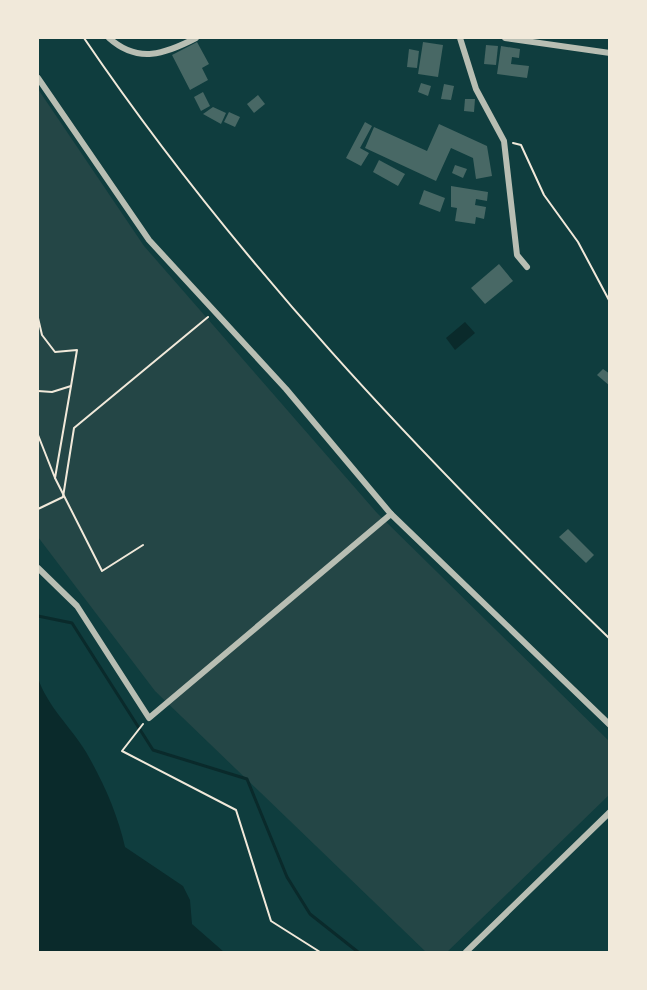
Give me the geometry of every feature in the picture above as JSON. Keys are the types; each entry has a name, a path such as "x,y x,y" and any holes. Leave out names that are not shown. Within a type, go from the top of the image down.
{"street":[{"path":"109,38 118,46 132,52 160,54 196,38"},
{"path":"460,38 476,89 504,141 517,255 527,267"},
{"path":"505,38 609,53"},
{"path":"38,78 149,240 285,389 391,514 609,725"},
{"path":"38,568 78,606 149,718 391,514"},
{"path":"466,952 609,812"}],"path":[{"path":"84,38 134,111 254,264 404,434 609,639"},
{"path":"504,141 522,145 544,195 578,242 609,302"},
{"path":"63,497 74,428 215,312"},
{"path":"38,318 42,335 55,352 77,350 55,478"},
{"path":"38,391 52,392 71,386"},
{"path":"38,435 63,497 102,571 143,545"},
{"path":"38,509 63,497"},
{"path":"149,718 122,751 236,810 271,921 320,952"}],"shaded area":[{"path":"38,89 144,246 377,513 609,741 609,795 447,952 426,952 155,691 38,537"},
{"path":"465,322 475,333 455,350 446,338"},
{"path":"38,678 47,698 86,752 98,775 114,811 125,847 183,886 190,900 192,924 224,952 38,952"}],"building":[{"path":"197,42 209,64 202,68 208,80 190,90 172,55"},
{"path":"423,42 443,45 438,77 418,74"},
{"path":"486,45 498,46 496,65 484,64"},
{"path":"501,46 520,49 519,58 512,57 511,64 529,66 527,78 497,74"},
{"path":"409,49 419,51 417,68 407,67"},
{"path":"421,83 431,86 428,96 418,92"},
{"path":"444,84 454,86 451,100 441,99"},
{"path":"203,92 210,106 201,111 194,97"},
{"path":"258,95 265,104 254,113 247,104"},
{"path":"465,99 475,99 474,112 464,111"},
{"path":"213,107 226,113 221,124 203,114"},
{"path":"229,112 240,117 235,127 224,122"},
{"path":"365,122 372,126 360,148 369,153 361,166 346,158"},
{"path":"439,124 487,146 492,176 476,179 473,158 451,148 436,181 365,148 374,127 427,151"},
{"path":"379,160 405,174 398,186 373,172"},
{"path":"455,165 467,169 463,178 452,173"},
{"path":"451,186 488,192 487,201 476,199 475,205 486,207 484,219 476,217 475,224 455,221 457,208 451,207"},
{"path":"424,190 445,198 440,212 419,204"},
{"path":"499,264 513,281 485,304 471,288"},
{"path":"603,369 610,374 610,386 597,375"},
{"path":"568,529 594,555 586,563 559,537"}],"waterway":[{"path":"38,616 72,623 153,750 247,779 287,877 310,914 358,952"}]}
